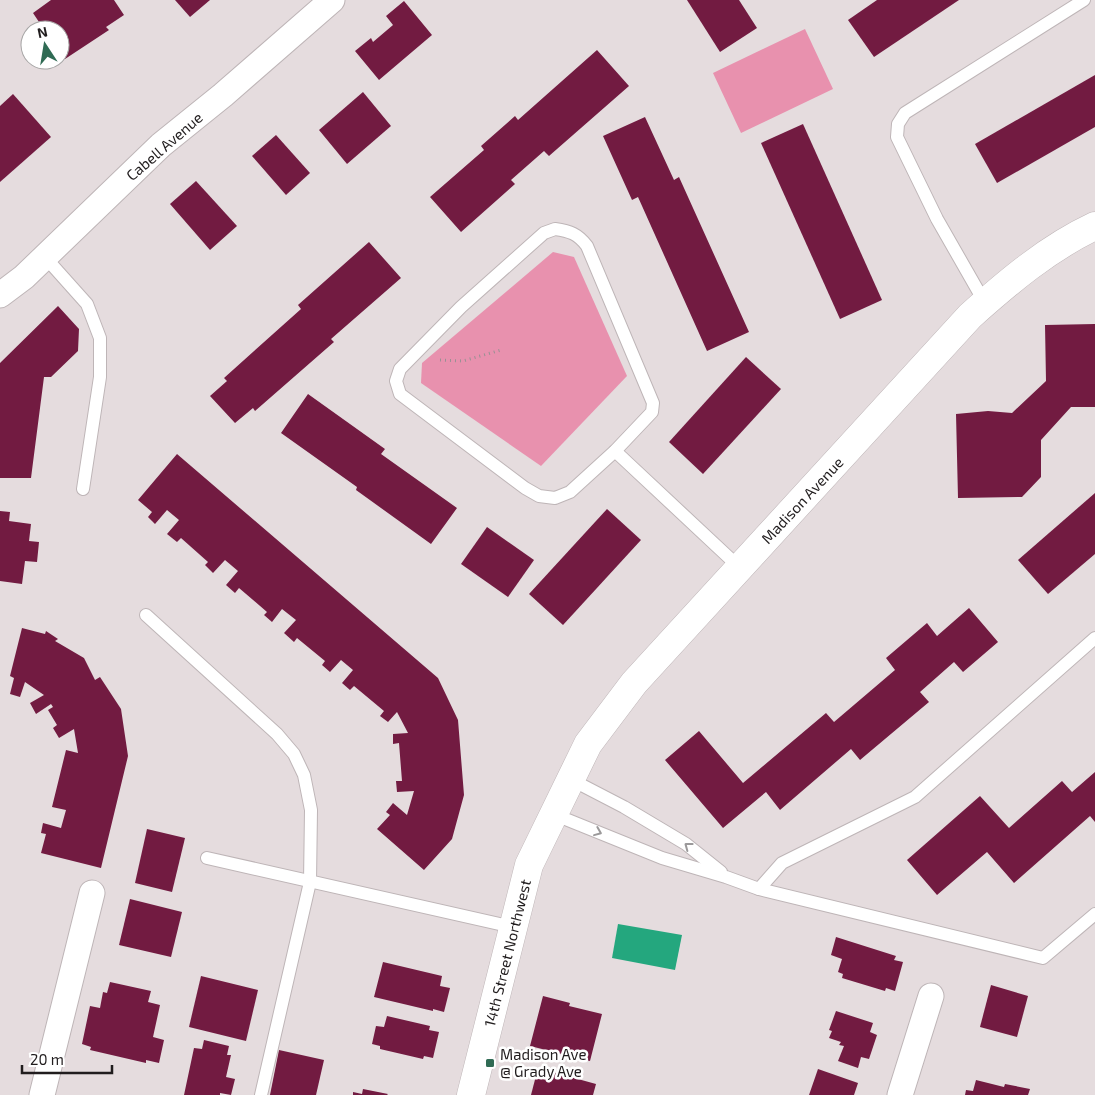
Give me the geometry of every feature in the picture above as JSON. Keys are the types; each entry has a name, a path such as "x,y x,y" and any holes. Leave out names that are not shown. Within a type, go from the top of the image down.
{"street":[{"name":"Cabell Avenue","path":"0,295 45,257 161,145 223,95 332,0"},
{"name":"Madison Avenue","path":"553,814 588,744 634,682 739,567 985,303 1033,263 1075,236 1095,226"},
{"name":"14th Street Northwest","path":"471,1095 529,865 553,814"},
{"path":"42,1095 92,893"},
{"path":"900,1095 931,996"}],"lane":[{"path":"985,303 933,211 897,137 898,124 905,113 1084,0"},
{"path":"555,229 570,231 580,237 587,246 653,403 652,412 615,451 570,492 555,498 539,496 525,488 400,394 396,382 400,368 415,353 461,307 544,233 555,229"},
{"path":"45,257 87,304 100,338 100,377 83,489"},
{"path":"615,451 739,567"},
{"path":"146,615 277,734 294,754 304,774 311,810 310,882 261,1095"},
{"path":"759,889 782,862 915,797 1095,638"},
{"path":"570,779 624,807 686,844 726,877"},
{"path":"553,814 662,858 759,889 1044,958 1095,914"},
{"path":"207,858 513,927"}],"path":[{"path":"415,353 438,359 463,361 501,350"}],"shaded area":[{"path":"805,29 833,89 741,133 713,73"},
{"path":"553,252 574,257 627,376 541,466 421,383 422,363"},
{"path":"618,924 682,935 675,970 612,958"}],"building":[{"path":"51,0 114,0 124,15 106,27 109,30 70,56 70,20 38,20 33,13"},
{"path":"175,0 210,0 190,17"},
{"path":"687,0 739,0 757,28 720,52"},
{"path":"877,0 959,0 874,57 848,20"},
{"path":"404,1 432,35 379,80 355,51 371,38 373,42 393,25 386,16"},
{"path":"597,50 629,86 549,156 544,151 511,180 515,184 461,232 430,197 484,150 481,146 515,116 518,120"},
{"path":"1095,75 1095,127 997,183 975,144"},
{"path":"363,92 391,126 347,164 319,130"},
{"path":"13,94 51,137 0,182 0,106"},
{"path":"645,117 674,180 679,177 749,332 707,351 638,197 632,200 603,136"},
{"path":"803,124 882,300 840,319 761,143"},
{"path":"276,135 310,173 286,195 252,156"},
{"path":"196,181 237,226 210,250 170,204"},
{"path":"369,242 401,278 331,339 334,342 255,411 253,408 235,423 210,396 227,381 224,378 301,309 298,305"},
{"path":"58,306 79,329 78,351 51,377 44,377 31,478 0,478 0,363"},
{"path":"1095,324 1095,407 1071,407 1041,440 1041,477 1022,497 958,498 956,414 988,411 1012,413 1046,381 1045,325"},
{"path":"746,357 781,389 703,474 669,442"},
{"path":"308,394 385,449 381,454 457,508 431,544 356,490 357,487 281,433"},
{"path":"177,454 438,678 458,720 464,795 452,839 424,870 377,829 390,815 386,812 393,803 407,815 414,791 397,792 396,781 402,781 399,743 393,744 393,734 408,733 397,712 388,722 380,716 384,711 354,686 350,690 342,683 353,670 341,660 330,672 322,665 325,661 297,638 294,642 284,633 296,620 282,609 272,622 264,615 267,612 239,588 235,593 226,585 238,571 225,560 213,573 205,565 208,562 181,538 177,542 167,534 179,520 167,510 155,524 148,517 152,512 138,500"},
{"path":"1095,493 1095,554 1048,594 1018,560"},
{"path":"607,509 641,540 563,625 529,594"},
{"path":"0,511 10,512 9,521 31,524 29,541 39,542 37,562 25,561 22,584 0,581"},
{"path":"487,527 534,560 508,597 461,564"},
{"path":"969,608 998,642 963,672 954,662 920,692 929,702 860,760 851,749 780,810 766,792 723,828 665,760 699,731 743,783 826,713 834,722 895,670 886,658 927,623 937,636"},
{"path":"22,628 45,634 46,631 58,639 55,641 84,658 95,680 100,677 121,709 128,756 101,868 41,853 46,834 41,833 43,823 61,828 66,810 52,807 66,750 78,753 74,729 59,738 53,728 57,725 48,710 53,707 51,704 36,714 30,703 44,695 25,682 20,697 10,694 14,678 10,676"},
{"path":"1095,772 1095,822 1090,816 1014,883 987,852 937,895 907,860 980,796 1009,828 1062,781 1072,792"},
{"path":"147,829 185,838 172,892 135,883"},
{"path":"130,899 182,912 171,957 119,945"},
{"path":"836,937 896,956 894,960 903,962 895,991 886,988 885,991 842,978 843,974 838,972 842,959 831,955"},
{"path":"383,962 442,976 440,986 450,988 444,1012 374,997"},
{"path":"201,976 258,990 246,1041 189,1027"},
{"path":"110,982 151,991 148,1002 160,1005 153,1037 164,1040 159,1063 146,1060 146,1063 90,1050 91,1047 82,1044 90,1006 100,1008 103,992 107,993"},
{"path":"991,985 1028,996 1017,1037 980,1027"},
{"path":"543,996 570,1003 569,1006 602,1014 590,1061 530,1046"},
{"path":"836,1011 873,1023 870,1032 877,1035 869,1059 861,1057 858,1068 838,1061 844,1046 839,1045 841,1042 829,1038 832,1031 829,1030"},
{"path":"387,1016 430,1026 429,1030 439,1032 433,1058 424,1056 423,1059 380,1049 380,1046 372,1044 376,1026 384,1027"},
{"path":"204,1040 229,1046 227,1055 231,1055 226,1077 235,1079 231,1095 220,1093 220,1095 184,1095 194,1048 202,1049"},
{"path":"279,1050 324,1060 316,1095 270,1095"},
{"path":"538,1068 596,1084 593,1095 531,1095"},
{"path":"818,1069 858,1083 854,1095 809,1095"},
{"path":"976,1080 1004,1087 1005,1084 1030,1089 1028,1095 965,1095 966,1090 973,1091"},
{"path":"363,1089 388,1094 353,1095 353,1092 362,1094"}],"place":[{"name":"Madison Ave @ Grady Ave","path":"490,1063"}]}
